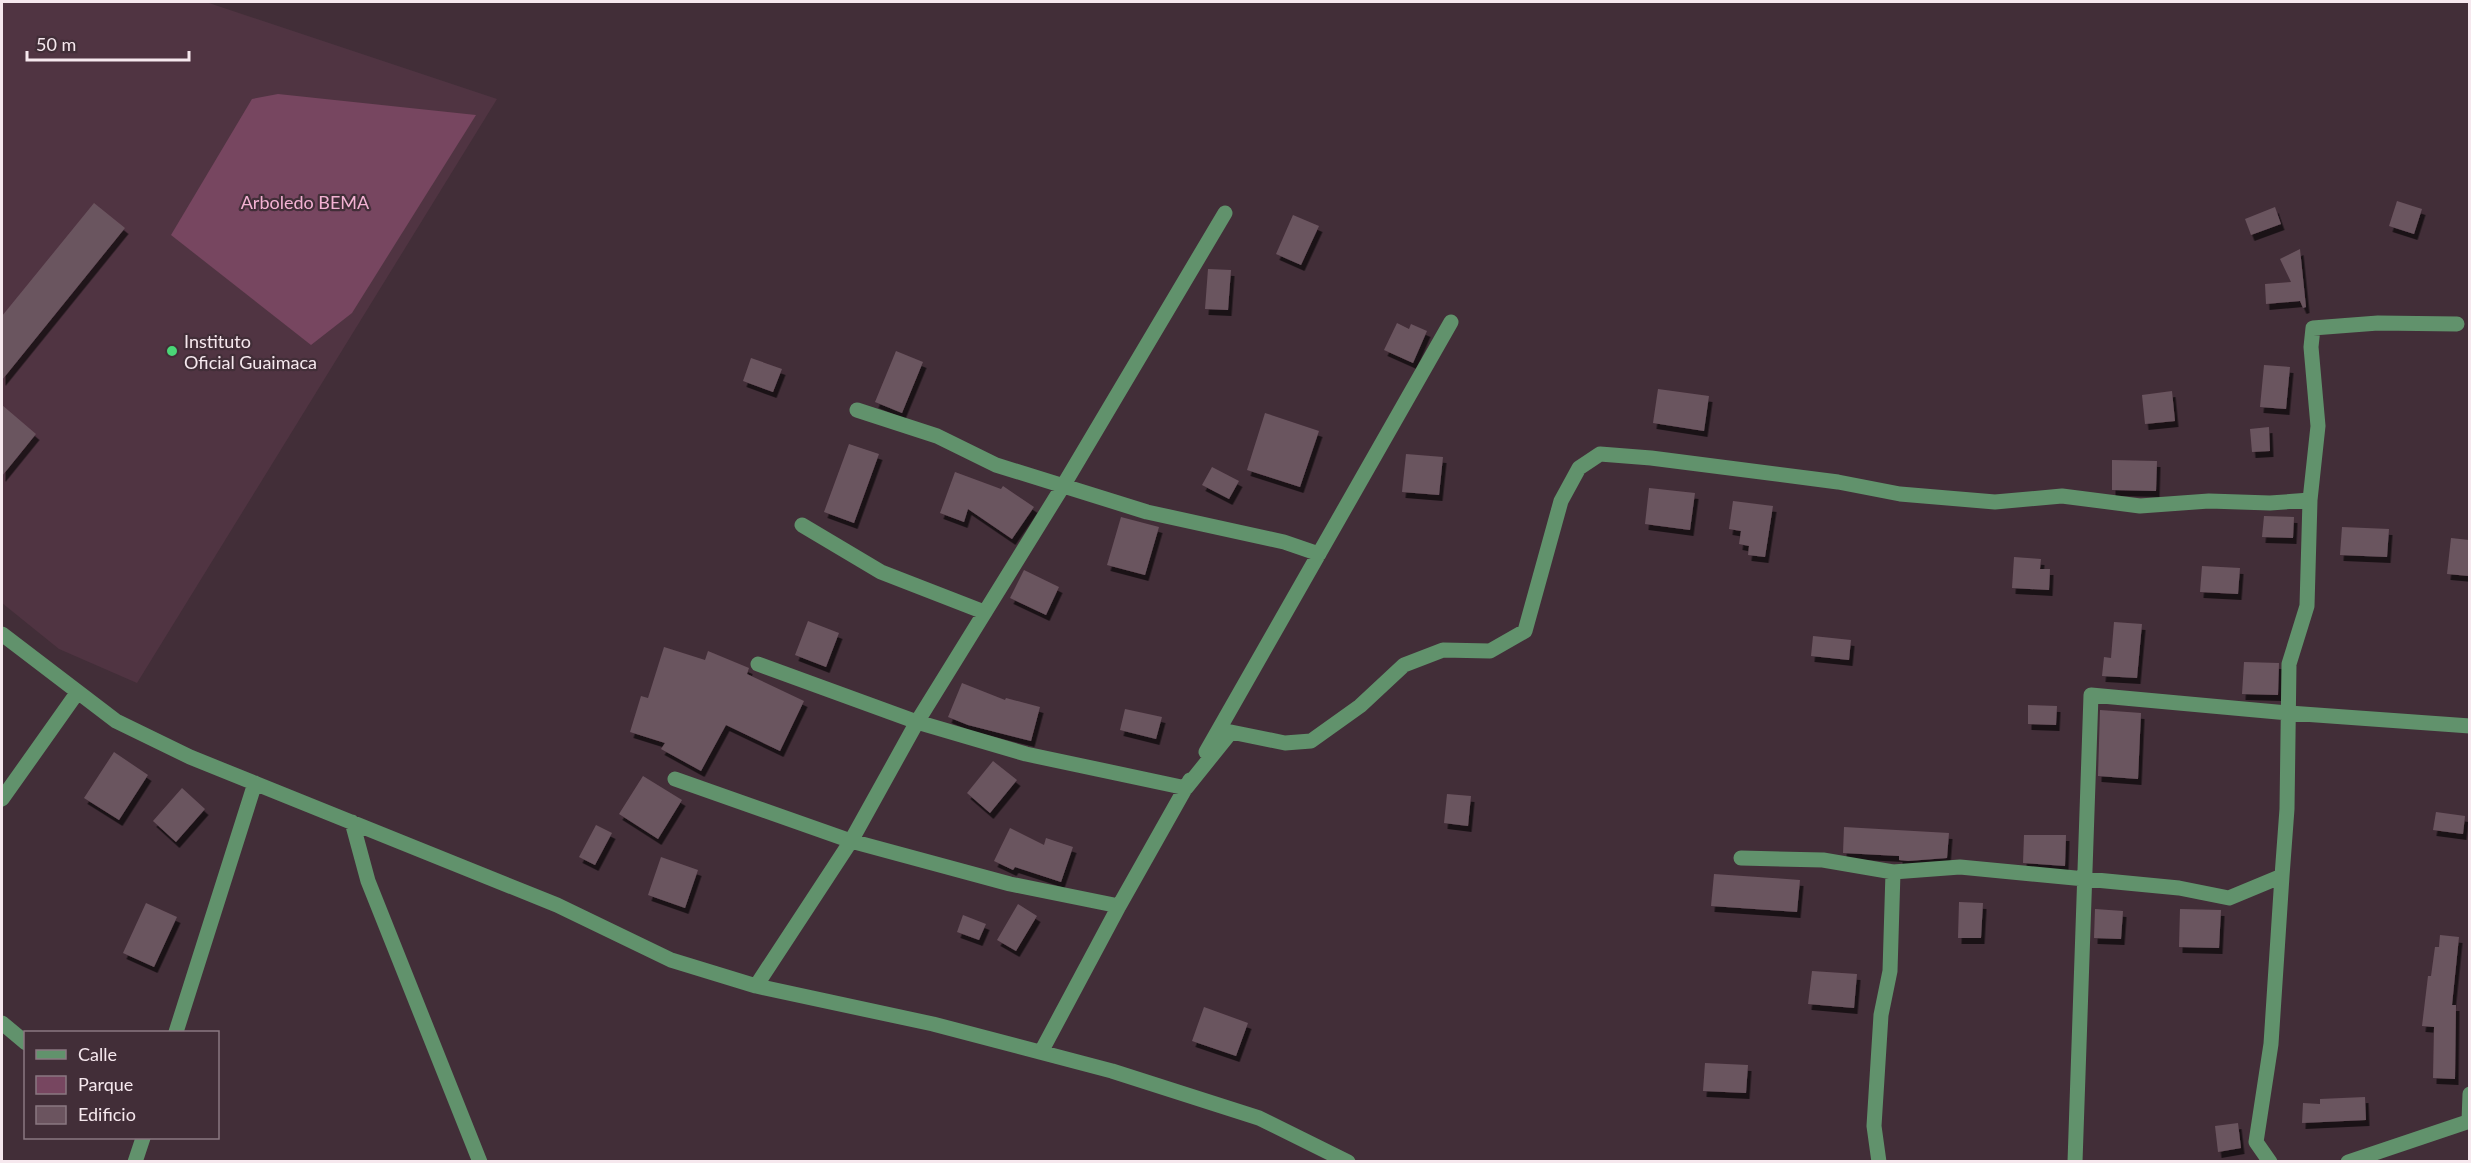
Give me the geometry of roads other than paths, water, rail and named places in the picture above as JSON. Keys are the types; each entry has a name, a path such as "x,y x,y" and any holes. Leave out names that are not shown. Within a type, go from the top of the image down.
{"street":[{"path":"756,986 851,841 917,722 1063,486 1226,213"},
{"path":"1041,1052 1119,906 1451,322"},
{"path":"2270,1161 2256,1142 2271,1044 2287,809 2289,664 2307,606 2310,500 2318,426 2311,347 2313,327 2378,323 2457,324"},
{"path":"857,410 937,436 996,465 1063,486 1147,512 1284,542 1318,554"},
{"path":"1186,788 1231,732 1285,743 1311,741 1360,706 1404,665 1443,650 1490,651 1525,631 1561,501 1579,468 1600,454 1741,469 1838,482 1900,494 1995,502 2062,496 2140,506 2209,501 2270,503 2310,500"},
{"path":"802,525 881,572 984,612"},
{"path":"2,634 116,721 190,757 557,905 671,960 756,986 933,1024 1112,1071 1259,1118 1348,1161"},
{"path":"758,664 917,722 1026,754 1186,788"},
{"path":"2,799 77,693"},
{"path":"2075,1161 2091,695 2469,726"},
{"path":"675,779 851,841 1010,884 1119,906"},
{"path":"176,1031 255,783"},
{"path":"352,822 368,881 480,1161"},
{"path":"1741,858 1823,860 1893,872 1960,867 2179,888 2229,898 2282,876"},
{"path":"1879,1161 1874,1126 1881,1015 1890,971 1893,872"},
{"path":"2,1023 24,1040"},
{"path":"2348,1161 2469,1121 2469,1094"},
{"path":"135,1161 142,1139"}],"place":[{"name":"Instituto Oficial Guaimaca","path":"172,351"}],"park label":[{"name":"Arboledo BEMA","path":"305,202"}]}
